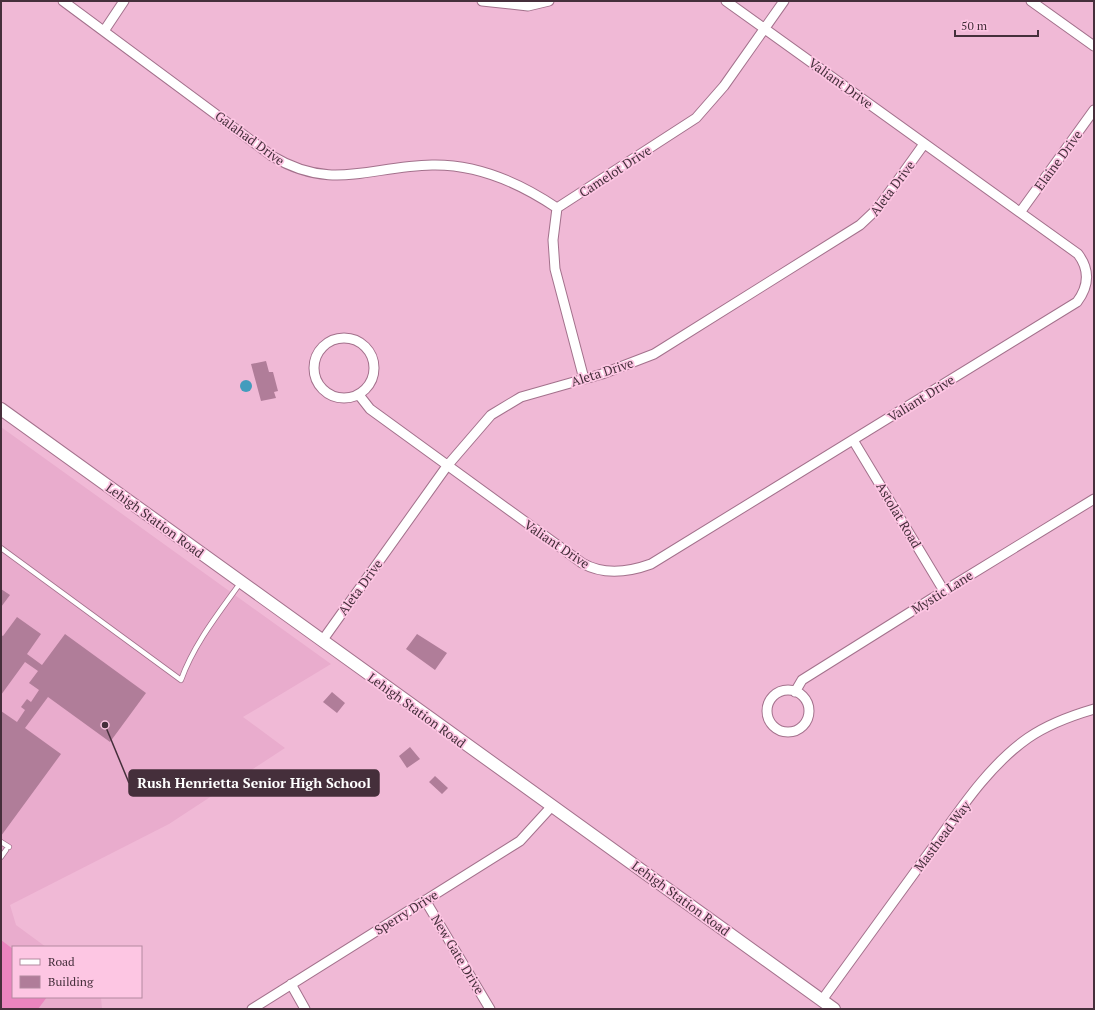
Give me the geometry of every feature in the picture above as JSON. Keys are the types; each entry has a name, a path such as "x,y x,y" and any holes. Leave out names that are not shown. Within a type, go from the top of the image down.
{"main road":[{"name":"Lehigh Station Road","path":"1,409 834,1009"}],"street":[{"name":"Galahad Drive","path":"63,1 272,156 288,166 304,172 336,176 433,165 458,167 486,172 511,182 536,194 557,208"},
{"path":"104,31 124,1"},
{"path":"482,1 528,6 549,1"},
{"name":"Valiant Drive","path":"359,395 370,409 582,563 589,567 618,571 651,564 1076,302 1084,293 1086,287 1086,269 1078,254 1021,211 924,144 726,1"},
{"name":"Camelot Drive","path":"557,208 696,118 724,86 784,1"},
{"path":"1031,1 1094,46"},
{"name":"Elaine Drive","path":"1021,211 1094,110"},
{"name":"Aleta Drive","path":"322,641 447,466 491,414 521,397 620,368 654,354 860,225 878,208 924,144"},
{"path":"557,208 553,240 555,269 584,378"},
{"path":"335,339 350,339 364,345 370,352 374,366 372,381 367,389 359,395 349,398 339,398 330,395 316,380 314,370 315,360 319,351 326,344 335,339"},
{"name":"Astolat Road","path":"853,440 944,590"},
{"name":"Mystic Lane","path":"795,692 802,680 944,590 1094,499"},
{"path":"782,691 795,692 807,701 809,715 802,728 796,731 782,732 771,724 767,711 768,705 771,699 782,691"},
{"name":"Masthead Way","path":"822,1000 952,821 1007,754 1027,738 1049,724 1094,709"},
{"name":"Sperry Drive","path":"252,1009 520,841 552,806"},
{"name":"New Gate Drive","path":"425,900 490,1009"},
{"path":"291,984 305,1009"}],"lane":[{"path":"1,548 181,680 187,664 201,638 241,582"},
{"path":"1,842 8,849 1,857"}],"shaded area":[{"path":"1,427 331,664 243,717 285,748 169,824 10,905 16,925 45,946 12,946 12,998 101,998 102,1009 1,1009"},
{"path":"1,940 12,948 12,998 46,998 38,1009 1,1009"}],"water":[{"path":"244,380 248,380 252,386 248,392 244,392 240,388 240,384"}],"building":[{"path":"266,361 269,372 273,372 278,391 274,392 276,398 261,401 251,364"},
{"path":"1,589 10,595 1,607"},
{"path":"17,617 41,634 27,654 42,665 65,634 146,693 110,742 48,697 25,728 61,754 1,836 1,711 17,722 25,710 21,707 27,699 31,702 39,690 29,683 38,671 25,662 1,695 1,635 3,636"},
{"path":"417,634 447,653 435,670 406,649"},
{"path":"332,692 345,703 337,713 323,702"},
{"path":"410,747 420,759 407,768 399,756"},
{"path":"435,776 448,788 442,794 429,782"}],"place":[{"name":"Rush Henrietta Senior High School","path":"105,725"}]}
